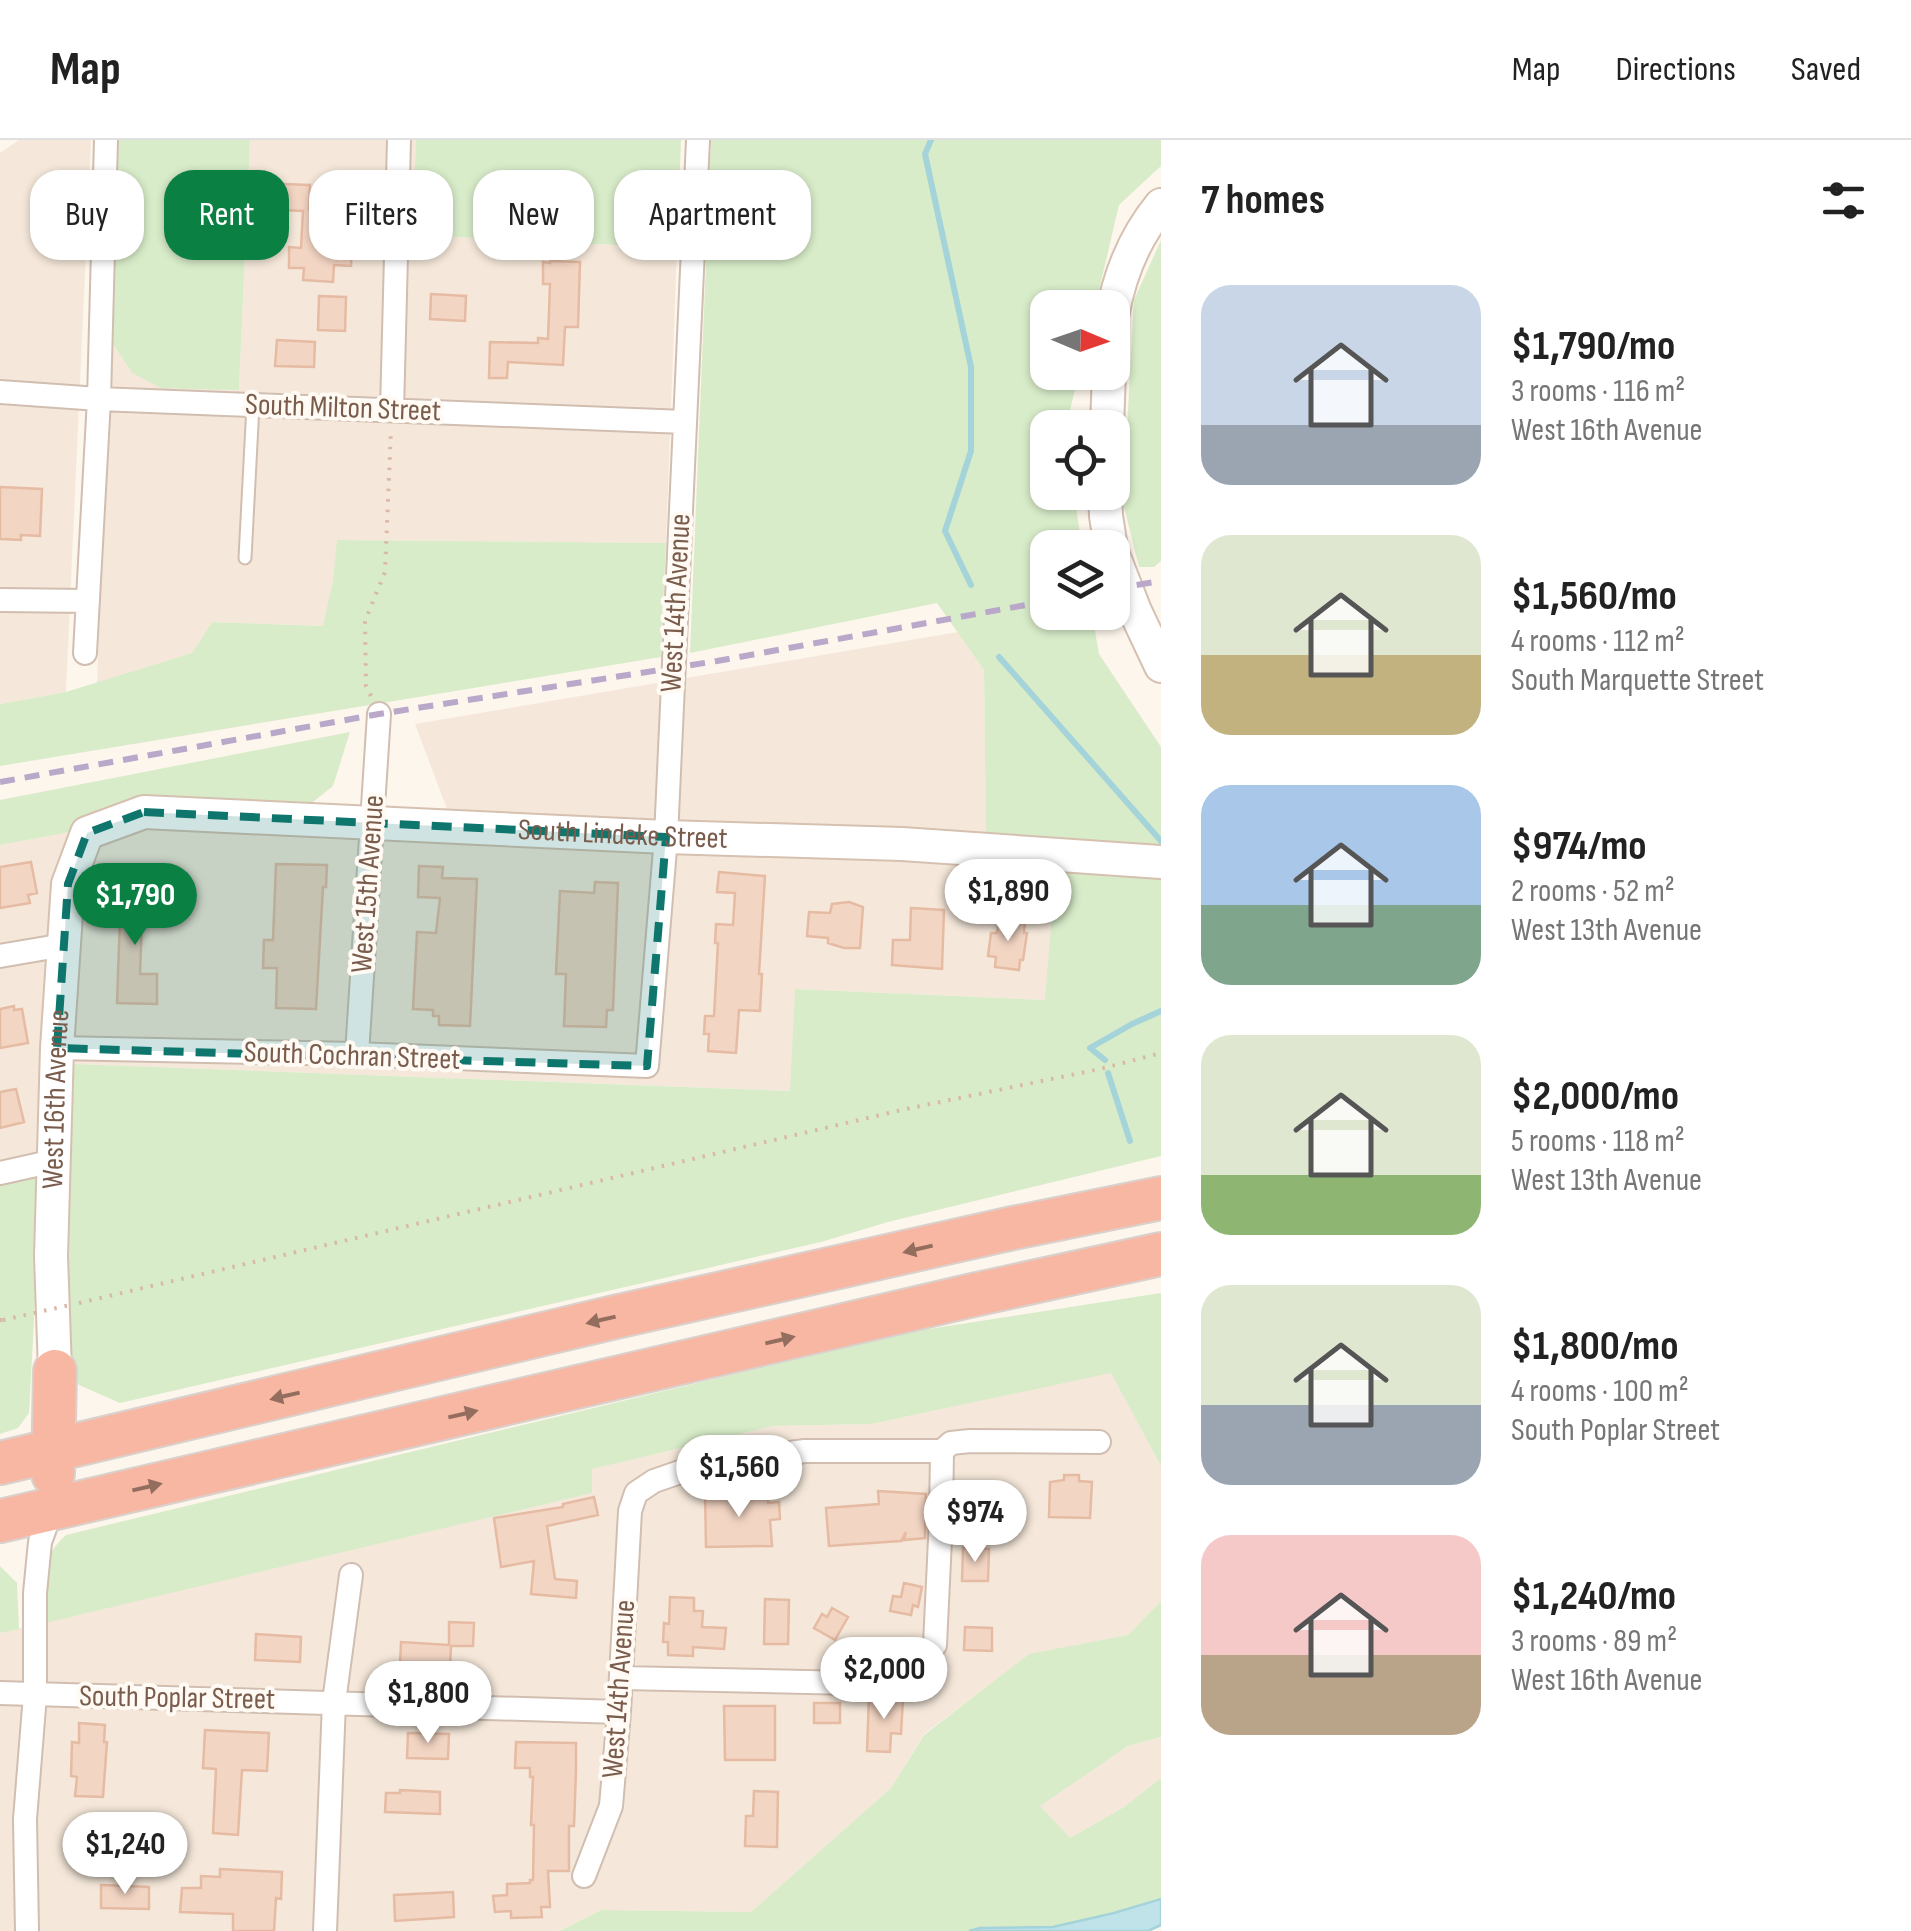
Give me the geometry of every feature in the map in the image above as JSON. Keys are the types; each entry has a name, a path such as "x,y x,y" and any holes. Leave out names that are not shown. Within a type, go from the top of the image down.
{"highway":[{"path":"1013,1228 1161,1186"},
{"path":"0,1521 53,1478 170,1422 615,1317 1161,1198"},
{"path":"0,1490 1048,1281 1161,1254"},
{"path":"1048,1281 1161,1266"},
{"path":"55,1370 78,1404 105,1418 170,1422"},
{"path":"0,1447 37,1436 46,1426 55,1370"},
{"path":"53,1478 55,1370"},
{"path":"0,1463 53,1478"}],"street":[{"path":"85,654 99,399 106,140"},
{"path":"392,410 399,140"},
{"name":"West 14th Avenue","path":"647,1066 666,838 698,140"},
{"path":"1118,290 1128,260 1161,205"},
{"name":"South Milton Street","path":"0,392 685,422"},
{"path":"1130,598 1161,666"},
{"path":"0,600 88,601"},
{"name":"West 15th Avenue","path":"356,1054 379,714"},
{"name":"South Lindeke Street","path":"87,832 144,812 666,838 919,844 1161,862"},
{"name":"West 16th Avenue","path":"55,1370 50,1256 64,945 68,884 87,832"},
{"path":"0,956 64,945"},
{"name":"South Cochran Street","path":"58,1048 356,1054 647,1066"},
{"path":"0,1173 54,1161"},
{"path":"935,1645 942,1451 951,1444 970,1440 1099,1442"},
{"name":"West 14th Avenue","path":"584,1876 611,1806 633,1498 646,1485 665,1476 768,1456 805,1451 942,1451"},
{"path":"26,1931 25,1819 35,1694 36,1593 40,1542 53,1478"},
{"path":"325,1931 334,1702 350,1574"},
{"path":"622,1678 852,1683 865,1682 889,1662"},
{"name":"South Poplar Street","path":"0,1692 620,1712"}],"lane":[{"path":"245,558 254,405"}],"path":[{"path":"379,714 366,686 365,621 385,572 392,410"},
{"path":"2,1320 1161,1052"}],"highlighted area":[{"path":"144,812 666,837 647,1066 57,1048 68,884 87,833"}],"shaded area":[{"path":"19,140 91,140 90,170 30,170 30,260 86,260 66,692 0,704 0,153"},
{"path":"250,140 416,140 415,170 309,170 309,260 453,260 453,237 473,238 473,260 594,260 594,244 614,245 614,260 677,260 666,543 338,540 324,626 212,622 192,653 97,683 111,341 132,373 239,390 245,260 289,260 289,170 249,170"},
{"path":"958,632 984,670 986,838 447,809 415,724"},
{"path":"148,823 1056,864 1046,1000 795,989 791,1091 74,1064 81,885 98,841"},
{"path":"70,832 54,879 42,1170 0,1180 0,845"},
{"path":"1111,1372 1161,1466 1161,1601 1128,1635 1029,1655 924,1734 891,1788 751,1912 601,1910 558,1931 0,1931 0,1633 591,1493 591,1469 774,1426 871,1424"},
{"path":"1161,1737 1161,1778 1124,1807 1070,1838 1039,1806 1128,1746"}],"green space":[{"path":"118,140 250,140 249,170 164,170 164,260 245,260 239,390 161,388 132,373 111,341 114,260 144,260 144,170 117,170"},
{"path":"416,140 681,140 680,170 614,170 614,245 594,244 594,170 473,170 473,238 453,237 453,170 415,170"},
{"path":"711,140 1161,140 1161,166 1119,205 1099,290 1030,290 1030,390 1075,390 1070,410 1030,410 1030,510 1077,510 1079,530 1030,530 1030,630 1095,630 1099,654 1161,747 1161,853 986,838 984,670 937,603 690,653 706,260 811,260 811,170 710,170"},
{"path":"1161,240 1161,561 1154,567 1139,567 1125,510 1130,510 1128,410 1134,300"},
{"path":"337,540 666,543 661,657 0,766 0,704 66,692 192,653 212,622 323,626"},
{"path":"350,732 333,786 309,805 75,822 70,832 0,845 0,800"},
{"path":"1056,864 1161,875 1161,1156 821,1242 120,1403 79,1385 65,1359 74,1064 790,1091 795,989 1045,1000"},
{"path":"42,1170 29,1413 18,1428 0,1434 0,1180"},
{"path":"1161,1293 1161,1466 1111,1373 871,1424 774,1426 592,1469 592,1493 45,1623 45,1565 66,1535 909,1332"},
{"path":"0,1566 17,1583 19,1629 0,1633"},
{"path":"1161,1601 1161,1737 1128,1746 1040,1806 1070,1838 1124,1807 1161,1778 1161,1899 1053,1927 969,1931 559,1931 601,1910 751,1912 891,1788 924,1735 1029,1654 1128,1635"}],"water":[{"path":"1161,1899 1161,1925 1148,1931 969,1931 1053,1927"}],"building":[{"path":"289,184 309,185 309,260 351,260 351,266 334,265 333,282 303,280 304,268 289,268 289,247 301,248 303,211 289,210"},
{"path":"543,262 580,262 578,327 565,327 563,365 508,362 507,378 489,378 490,342 538,343 538,338 548,339 550,284 543,284"},
{"path":"431,294 466,296 465,321 430,319"},
{"path":"319,296 346,297 345,331 318,330"},
{"path":"277,340 315,342 314,367 275,366"},
{"path":"0,487 42,489 40,536 0,539"},
{"path":"31,862 37,893 28,895 30,903 0,908 0,867"},
{"path":"276,864 327,865 316,1009 276,1008 277,968 263,968 264,940 273,940"},
{"path":"419,866 443,867 442,878 477,879 470,1026 439,1025 439,1016 433,1016 433,1010 413,1009 417,932 436,933 440,898 418,897"},
{"path":"719,872 765,876 760,1011 739,1010 736,1053 708,1051 709,1034 704,1034 705,1016 714,1016 716,924 733,925 735,893 717,892"},
{"path":"595,882 618,883 613,1010 607,1010 606,1027 564,1026 566,974 556,974 560,891 594,893"},
{"path":"121,890 159,892 158,919 142,918 140,974 157,974 157,1004 117,1003"},
{"path":"849,902 863,907 860,948 844,948 828,943 828,938 807,936 809,912 830,913 832,904"},
{"path":"911,908 944,910 942,969 892,965 893,940 910,940"},
{"path":"999,919 1025,922 1027,933 1019,970 995,967 996,957 988,956 991,933 997,933"},
{"path":"14,1006 14,1010 22,1009 28,1043 0,1048 0,1009"},
{"path":"16,1089 24,1122 0,1128 0,1092"},
{"path":"1064,1475 1079,1475 1079,1481 1092,1482 1090,1518 1049,1517 1050,1482 1064,1480"},
{"path":"878,1491 926,1494 925,1538 904,1540 906,1532 901,1541 829,1546 826,1508 879,1504"},
{"path":"768,1493 768,1503 779,1502 780,1519 770,1520 772,1546 706,1547 705,1494"},
{"path":"594,1497 598,1515 547,1526 555,1579 577,1581 576,1598 531,1594 534,1561 501,1567 494,1518 563,1507"},
{"path":"963,1548 989,1549 988,1581 962,1581"},
{"path":"904,1583 922,1587 918,1607 913,1605 911,1615 890,1611 893,1596 901,1597"},
{"path":"670,1597 694,1598 694,1611 703,1611 702,1627 726,1628 724,1649 693,1647 693,1656 668,1655 668,1642 663,1642 664,1623 669,1624"},
{"path":"765,1599 789,1600 788,1644 764,1644"},
{"path":"832,1608 848,1617 835,1640 814,1628 822,1614 827,1617"},
{"path":"449,1622 474,1623 473,1646 451,1646 450,1667 400,1664 401,1642 449,1645"},
{"path":"965,1627 992,1628 992,1651 964,1650"},
{"path":"256,1634 301,1637 300,1662 255,1660"},
{"path":"869,1696 903,1698 901,1734 891,1733 890,1752 867,1751"},
{"path":"814,1703 840,1703 840,1723 814,1723"},
{"path":"724,1706 775,1706 775,1760 725,1760"},
{"path":"79,1723 105,1725 103,1797 75,1796 77,1777 71,1776 72,1742 79,1743"},
{"path":"205,1730 269,1733 267,1771 242,1770 238,1835 213,1833 216,1769 203,1768"},
{"path":"408,1733 449,1734 448,1759 407,1758"},
{"path":"516,1742 576,1743 569,1871 548,1871 550,1907 541,1907 542,1917 511,1918 511,1911 495,1912 493,1896 507,1895 507,1884 533,1880 533,1777 530,1768 515,1768"},
{"path":"754,1791 778,1792 777,1847 745,1846 746,1816 753,1816"},
{"path":"440,1792 440,1814 385,1812 386,1793"},
{"path":"99,1830 152,1832 151,1858 99,1856"},
{"path":"220,1869 282,1872 274,1931 233,1931 233,1914 180,1912 182,1888 201,1888 201,1876 220,1877"},
{"path":"101,1885 149,1887 149,1909 101,1908"},
{"path":"453,1892 454,1917 395,1921 394,1895"}],"waterway":[{"path":"931,140 925,154 971,367 971,451 945,531 971,585"},
{"path":"999,657 1161,841"},
{"path":"1105,1060 1090,1048 1161,1011"},
{"path":"1108,1073 1130,1141"}],"railway":[{"path":"1130,586 1161,581"},
{"path":"0,782 1030,604"}]}
